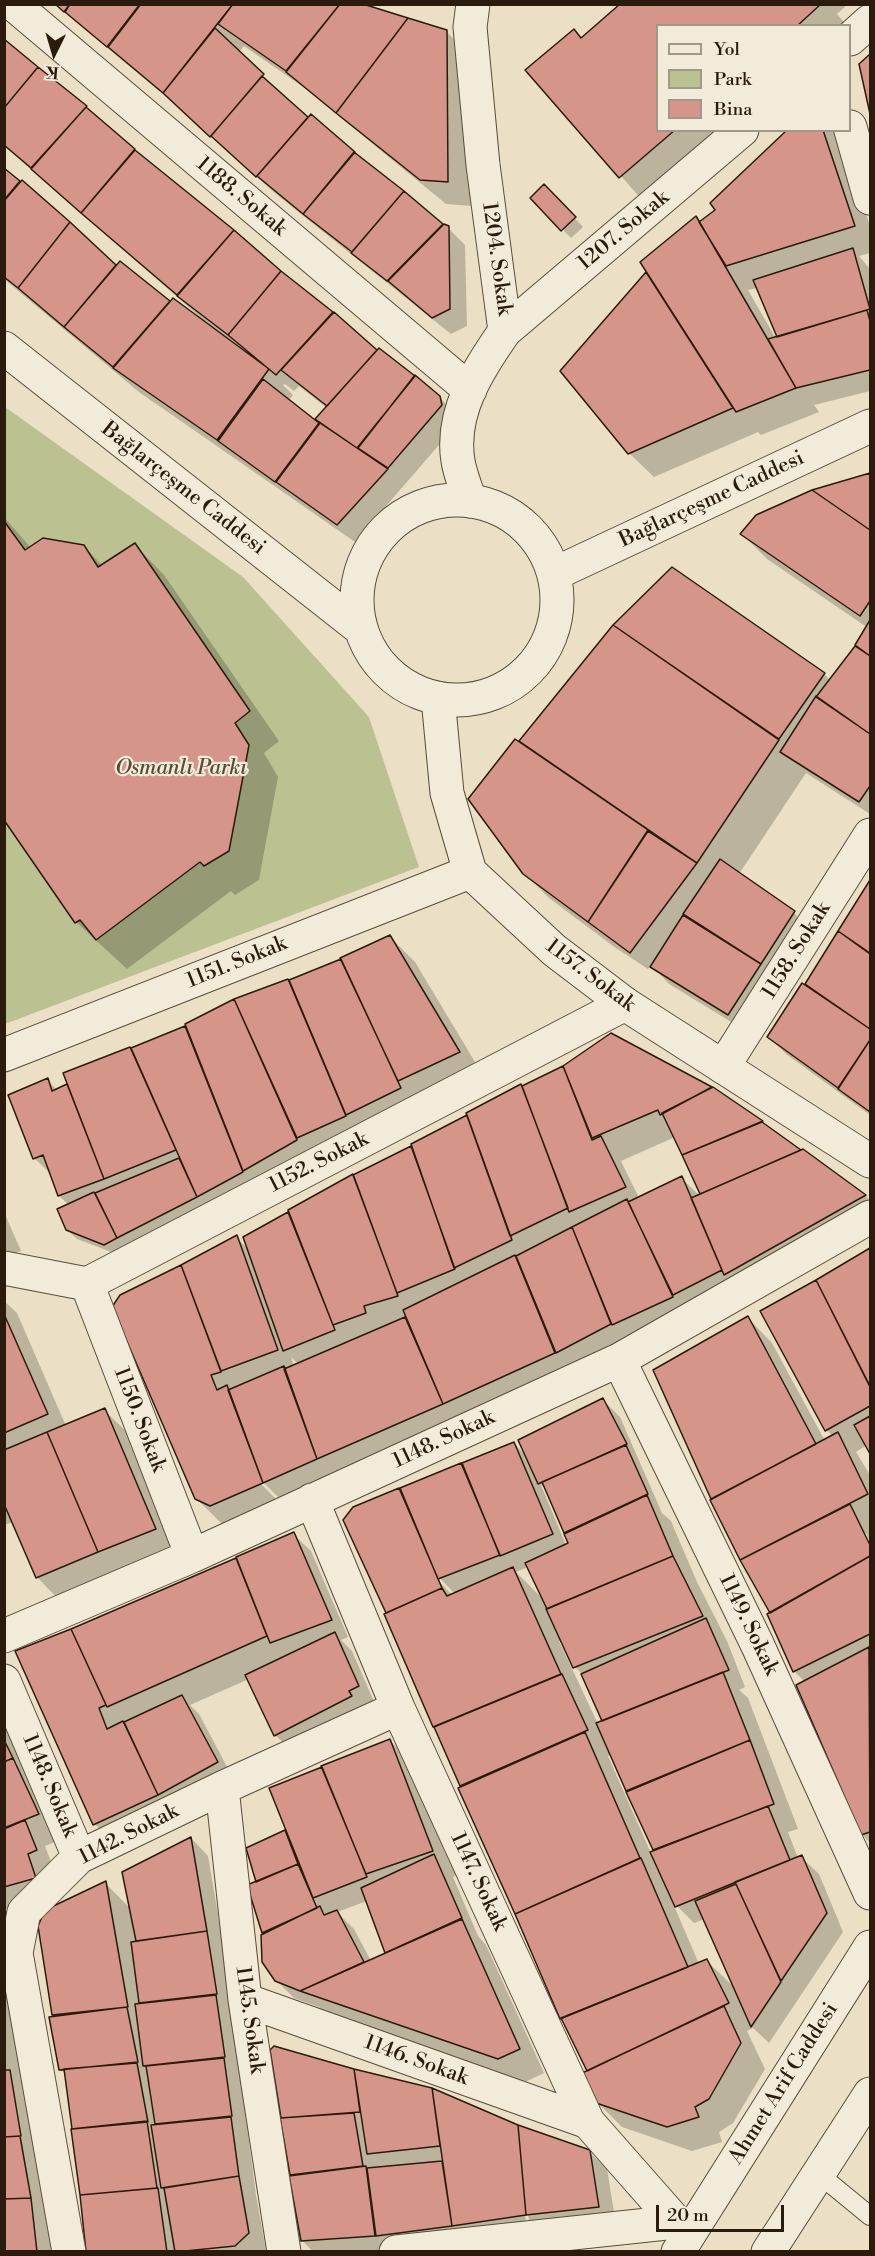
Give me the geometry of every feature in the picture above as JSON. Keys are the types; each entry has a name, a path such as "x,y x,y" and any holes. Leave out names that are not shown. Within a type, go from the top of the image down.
{"street":[{"name":"1188. Sokak","path":"13,4 470,390"},
{"name":"1204. Sokak","path":"470,5 483,165 505,330 477,370 458,424 458,461 470,501"},
{"path":"851,37 870,21"},
{"name":"1207. Sokak","path":"505,330 740,132"},
{"path":"850,132 870,198"},
{"name":"Bağlarçeşme Caddesi","path":"4,348 361,629"},
{"name":"Bağlarçeşme Caddesi","path":"554,574 870,426"},
{"path":"470,501 498,509 523,525 542,547 554,574 557,608 549,640 531,668 504,688 472,699 438,698 413,690 390,675 372,654 361,629 356,596 363,564 380,535 406,514 437,502 470,501"},
{"path":"438,698 447,792 470,872"},
{"name":"1158. Sokak","path":"723,1067 870,835"},
{"name":"1157. Sokak","path":"470,872 554,950 625,1004 870,1161"},
{"name":"1151. Sokak","path":"4,1055 470,872"},
{"name":"1152. Sokak","path":"87,1284 625,1004"},
{"name":"1148. Sokak","path":"4,1636 192,1556 619,1360 870,1218"},
{"path":"4,1268 87,1284"},
{"name":"1150. Sokak","path":"87,1284 192,1556"},
{"name":"1149. Sokak","path":"619,1360 758,1646 870,1893"},
{"name":"1147. Sokak","path":"312,1500 398,1708 588,2122 683,2233"},
{"name":"1148. Sokak","path":"4,1681 79,1857"},
{"name":"1142. Sokak","path":"69,2252 16,1953 24,1912 79,1857 222,1788 398,1708"},
{"name":"1145. Sokak","path":"222,1788 245,2000 284,2252"},
{"name":"Ahmet Arif Caddesi","path":"683,2233 870,1947"},
{"name":"1146. Sokak","path":"245,2000 588,2122"},
{"path":"768,2252 820,2175 870,2094"},
{"path":"396,2252 683,2233"}],"lane":[{"path":"820,2175 870,2216"}],"green space":[{"name":"Osmanlı Parkı","path":"5,407 243,577 369,717 419,867 5,1024"}],"building":[{"path":"55,4 70,4 64,12"},
{"path":"70,4 140,4 107,47 65,12"},
{"path":"141,4 233,4 163,93 108,47"},
{"path":"233,4 340,4 286,71 218,24"},
{"path":"340,4 363,4 408,18 336,113 286,72"},
{"path":"620,4 821,4 799,24 656,24 656,132 673,132 619,178 525,70 574,29 581,38"},
{"path":"408,18 447,30 448,182 420,180 336,113"},
{"path":"215,28 264,74 210,137 163,93"},
{"path":"4,39 38,67 4,108"},
{"path":"870,54 870,114 859,64"},
{"path":"38,67 87,106 31,168 4,145 4,108"},
{"path":"262,76 308,117 256,177 211,136"},
{"path":"86,107 135,149 81,213 31,169"},
{"path":"311,114 355,152 303,214 257,176"},
{"path":"785,132 824,132 855,226 726,266 699,222 715,210 710,203"},
{"path":"135,150 234,230 177,295 81,213"},
{"path":"354,152 404,191 352,252 303,214"},
{"path":"4,168 20,181 4,200"},
{"path":"22,180 70,222 18,288 4,277 4,201"},
{"path":"544,184 576,217 561,231 530,198"},
{"path":"404,191 443,224 387,281 351,253"},
{"path":"696,216 796,388 736,412 640,262"},
{"path":"70,222 116,265 64,327 18,288"},
{"path":"444,224 449,226 450,309 432,318 388,281"},
{"path":"234,230 281,271 228,335 177,296"},
{"path":"853,248 870,309 777,337 753,280"},
{"path":"120,261 170,301 113,367 64,327"},
{"path":"281,271 333,312 276,375 228,335"},
{"path":"646,272 733,408 628,454 560,371"},
{"path":"173,298 269,369 217,440 113,368"},
{"path":"867,310 870,321 870,370 796,388 768,339"},
{"path":"334,312 377,350 327,406 281,370"},
{"path":"379,348 415,376 357,448 315,419"},
{"path":"415,375 440,396 442,405 388,468 358,448"},
{"path":"263,379 319,423 275,482 218,441"},
{"path":"320,423 388,469 337,525 276,482"},
{"path":"870,473 870,530 812,490"},
{"path":"812,490 870,530 870,601 860,616 740,534 756,515"},
{"path":"4,521 25,550 43,538 84,545 98,567 135,543 250,711 235,723 249,745 229,851 204,866 200,862 96,940 80,920 75,923 4,820"},
{"path":"672,567 825,673 779,739 613,625"},
{"path":"870,620 870,656 855,645"},
{"path":"613,625 779,740 697,863 519,741"},
{"path":"855,646 870,656 870,734 816,697"},
{"path":"816,696 870,734 870,786 859,802 780,752"},
{"path":"515,739 648,830 588,922 523,874 468,799"},
{"path":"648,831 697,863 630,953 588,922"},
{"path":"720,859 795,911 761,964 683,914"},
{"path":"870,880 870,953 838,931"},
{"path":"683,915 761,964 728,1015 650,967"},
{"path":"838,931 870,954 870,1029 805,984"},
{"path":"390,935 460,1052 398,1081 340,958"},
{"path":"341,959 401,1088 346,1115 289,980"},
{"path":"288,979 346,1116 297,1138 234,999"},
{"path":"802,983 870,1029 870,1040 838,1088 767,1037"},
{"path":"234,999 297,1140 243,1171 185,1024"},
{"path":"185,1026 243,1172 197,1197 131,1048"},
{"path":"611,1033 712,1087 660,1115 658,1110 592,1138 563,1066"},
{"path":"870,1040 870,1112 838,1089"},
{"path":"130,1047 176,1150 104,1179 63,1073"},
{"path":"563,1066 592,1140 601,1136 626,1187 569,1212 522,1086"},
{"path":"48,1078 52,1091 67,1084 104,1179 58,1196 43,1155 33,1159 8,1095"},
{"path":"521,1084 568,1208 510,1236 466,1113"},
{"path":"713,1087 763,1121 682,1155 662,1113"},
{"path":"467,1115 512,1240 454,1268 411,1144"},
{"path":"762,1122 801,1150 700,1194 682,1155"},
{"path":"411,1146 455,1269 397,1293 353,1175"},
{"path":"803,1149 866,1195 724,1275 691,1198"},
{"path":"179,1158 197,1197 117,1238 95,1193"},
{"path":"353,1174 398,1296 364,1306 366,1313 333,1325 288,1210"},
{"path":"682,1176 722,1270 673,1295 628,1202"},
{"path":"94,1192 117,1238 104,1245 66,1230 57,1209"},
{"path":"627,1199 673,1297 612,1325 572,1227"},
{"path":"288,1212 335,1330 283,1351 243,1237"},
{"path":"572,1227 611,1324 556,1353 516,1256"},
{"path":"237,1235 278,1350 221,1371 181,1265"},
{"path":"870,1248 870,1386 816,1280"},
{"path":"515,1255 555,1353 443,1404 403,1310"},
{"path":"181,1265 221,1372 211,1375 217,1390 227,1385 263,1483 210,1506 195,1499 112,1307 120,1295"},
{"path":"816,1280 870,1387 870,1406 825,1431 760,1311"},
{"path":"4,1314 48,1414 4,1433"},
{"path":"748,1316 816,1444 711,1499 653,1370"},
{"path":"405,1317 443,1404 317,1459 284,1369"},
{"path":"284,1366 317,1459 263,1483 228,1390"},
{"path":"603,1398 627,1444 538,1484 518,1440"},
{"path":"105,1408 156,1529 98,1552 47,1432"},
{"path":"870,1416 870,1454 854,1425"},
{"path":"47,1432 98,1552 36,1578 4,1504 4,1450"},
{"path":"838,1432 868,1494 740,1560 710,1500"},
{"path":"514,1442 553,1534 500,1556 462,1463"},
{"path":"626,1445 648,1494 564,1533 542,1482"},
{"path":"461,1463 500,1555 438,1579 400,1488"},
{"path":"399,1488 442,1588 386,1613 343,1520 353,1507"},
{"path":"647,1495 673,1556 547,1609 525,1563 568,1543 564,1534"},
{"path":"850,1504 870,1545 870,1556 770,1613 740,1560"},
{"path":"294,1532 332,1620 270,1643 236,1557"},
{"path":"673,1556 703,1616 573,1668 546,1609"},
{"path":"870,1556 870,1634 793,1672 767,1614"},
{"path":"236,1558 267,1636 107,1707 71,1629"},
{"path":"513,1567 561,1674 433,1727 384,1614 442,1588 447,1596"},
{"path":"706,1618 729,1670 602,1721 581,1674"},
{"path":"71,1629 106,1705 99,1708 107,1729 123,1721 158,1795 93,1825 15,1651"},
{"path":"335,1632 359,1686 349,1691 352,1696 274,1736 245,1675"},
{"path":"869,1647 870,1832 861,1835 796,1685"},
{"path":"723,1672 750,1740 626,1791 596,1723"},
{"path":"562,1674 588,1730 460,1786 434,1727"},
{"path":"182,1695 218,1762 158,1795 124,1722"},
{"path":"585,1732 640,1858 515,1914 458,1788"},
{"path":"390,1739 433,1851 366,1874 321,1766"},
{"path":"4,1740 13,1758 4,1762"},
{"path":"750,1740 774,1804 653,1850 626,1792"},
{"path":"13,1758 39,1814 4,1828 4,1762"},
{"path":"322,1767 367,1877 313,1898 269,1788"},
{"path":"768,1806 790,1860 675,1907 650,1852"},
{"path":"25,1820 37,1850 28,1854 36,1878 4,1887 4,1829"},
{"path":"285,1830 298,1864 256,1882 246,1848"},
{"path":"191,1837 207,1931 136,1941 122,1872"},
{"path":"434,1854 462,1918 385,1953 361,1888"},
{"path":"802,1855 827,1913 781,1981 735,1882"},
{"path":"641,1858 688,1967 560,2019 515,1914"},
{"path":"298,1864 317,1908 262,1933 247,1885"},
{"path":"106,1881 128,2007 52,2015 38,1926 45,1910"},
{"path":"736,1884 781,1982 751,2027 695,1901"},
{"path":"320,1906 324,1915 337,1910 364,1962 300,1991 275,1981 262,1962 261,1935"},
{"path":"462,1919 520,2049 498,2059 300,1991"},
{"path":"207,1931 217,1994 139,2003 131,1942"},
{"path":"707,1959 729,2003 587,2071 561,2018"},
{"path":"216,1995 225,2057 143,2066 135,2004"},
{"path":"724,2006 741,2043 709,2099 695,2107 699,2117 667,2127 596,2103 580,2074"},
{"path":"127,2007 138,2062 59,2070 49,2017"},
{"path":"274,2046 354,2069 360,2112 281,2118 270,2050"},
{"path":"224,2058 232,2116 155,2124 146,2066"},
{"path":"137,2063 148,2122 72,2129 64,2069"},
{"path":"354,2069 432,2088 440,2146 367,2154"},
{"path":"4,2070 10,2070 21,2136 4,2137"},
{"path":"432,2088 518,2125 526,2215 452,2226"},
{"path":"354,2113 363,2166 290,2175 280,2118"},
{"path":"231,2117 239,2176 161,2188 151,2125"},
{"path":"147,2121 157,2188 80,2195 71,2129"},
{"path":"518,2125 590,2150 599,2207 526,2215"},
{"path":"20,2136 31,2198 4,2199 4,2137"},
{"path":"442,2161 452,2226 376,2236 367,2168"},
{"path":"366,2166 375,2236 301,2241 289,2176"},
{"path":"239,2176 249,2233 235,2246 175,2252 164,2188"},
{"path":"158,2188 167,2252 86,2252 80,2195"},
{"path":"31,2198 37,2252 4,2252 4,2199"}]}
